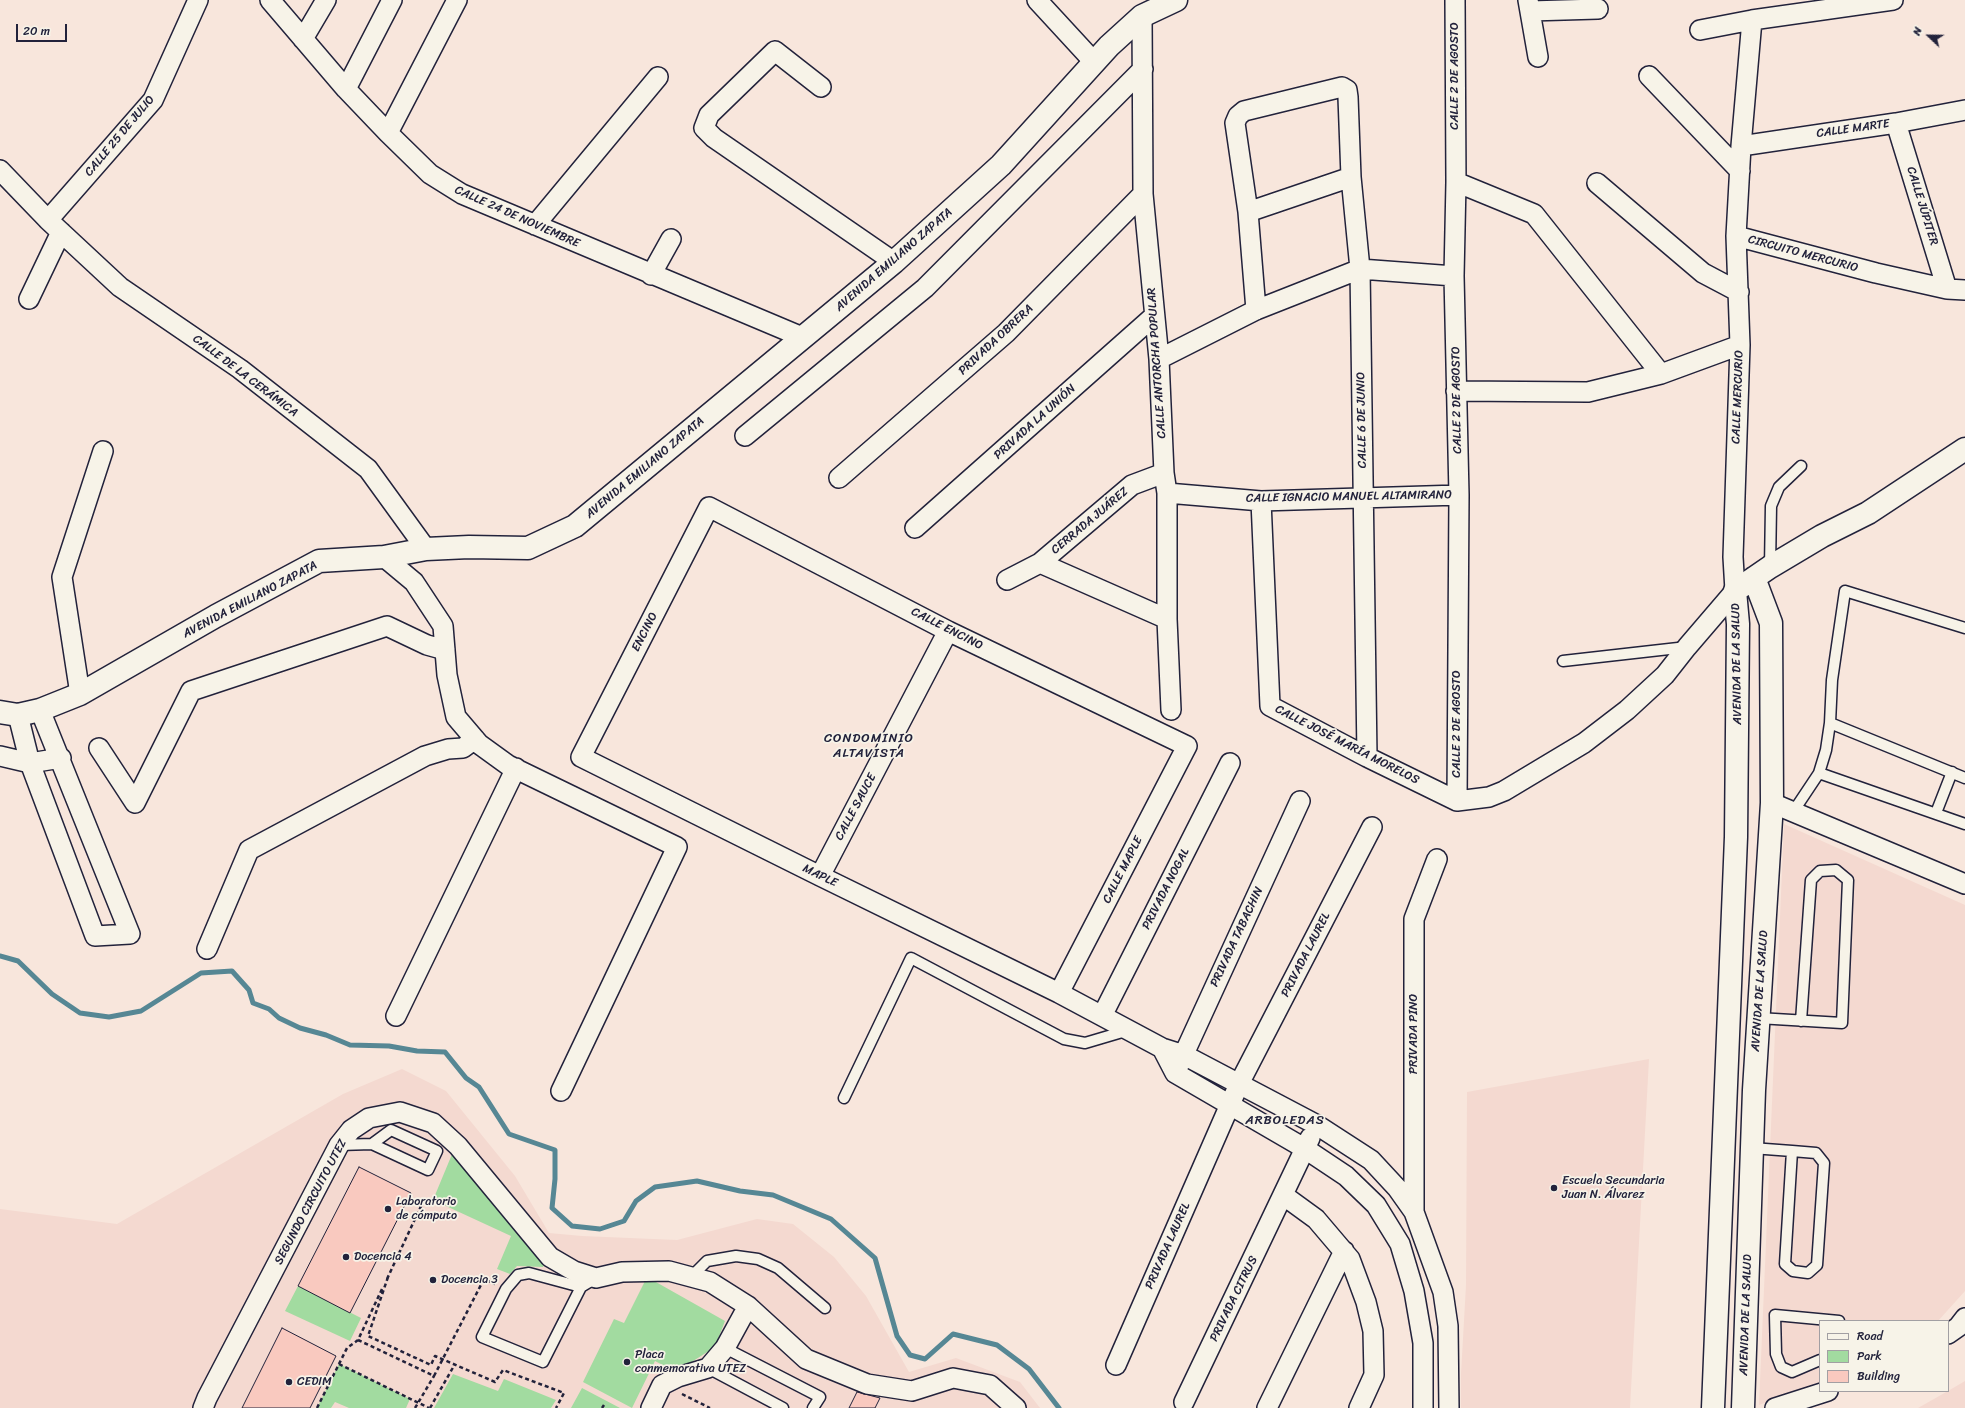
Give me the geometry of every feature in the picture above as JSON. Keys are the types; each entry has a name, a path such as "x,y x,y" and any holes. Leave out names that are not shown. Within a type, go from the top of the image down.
{"street":[{"name":"CALLE 25 DE JULIO","path":"29,298 55,226 153,100 198,0"},
{"path":"303,39 326,0"},
{"path":"346,89 392,0"},
{"path":"388,133 457,0"},
{"path":"1037,0 1094,63"},
{"name":"AVENIDA EMILIANO ZAPATA","path":"9,713 40,710 80,694 216,616 319,562 384,557 426,549 469,547 528,548 575,526 894,262 1001,165 1109,46 1142,16 1176,0"},
{"name":"CALLE 2 DE AGOSTO","path":"1455,0 1456,182 1454,276 1458,495 1457,801"},
{"path":"1700,30 1752,20 1893,0"},
{"name":"CALLE 24 DE NOVIEMBRE","path":"274,2 303,39 346,89 430,174 462,194 802,337"},
{"path":"1538,57 1529,6 1598,9"},
{"name":"CALLE ANTORCHA POPULAR","path":"1142,16 1143,194 1159,359 1164,472 1167,493 1166,619 1171,710"},
{"name":"CIRCUITO MERCURIO","path":"1752,20 1741,146 1736,236 1876,273 1956,290"},
{"path":"821,87 775,51 708,115 704,128 714,138 894,262"},
{"path":"745,436 925,288 1143,69"},
{"path":"1649,76 1740,171"},
{"path":"534,225 658,77"},
{"name":"CALLE 6 DE JUNIO","path":"1248,212 1234,123 1238,116 1244,111 1342,87 1347,90 1351,177 1360,269 1367,757"},
{"name":"CALLE MARTE","path":"1741,146 1896,123 1965,110"},
{"name":"CALLE JÚPITER","path":"1896,123 1956,290"},
{"name":"CALLE DE LA CERÁMICA","path":"0,170 55,226 120,287 240,369 368,469 426,549"},
{"path":"1256,310 1248,212 1351,177"},
{"path":"1456,182 1534,214 1661,374"},
{"path":"1597,183 1704,273 1739,292"},
{"name":"PRIVADA OBRERA","path":"839,478 1006,333 1143,194"},
{"name":"CALLE MERCURIO","path":"1735,591 1733,557 1740,345 1736,236"},
{"path":"652,275 671,239"},
{"path":"1159,359 1256,310 1360,269 1454,276"},
{"name":"PRIVADA LA UNIÓN","path":"915,528 1154,316"},
{"path":"1456,391 1588,392 1661,374 1740,345"},
{"path":"1457,801 1489,797 1504,791 1584,743 1627,710 1665,675 1735,591 1762,572 1844,524 1868,513 1965,449"},
{"path":"80,694 62,577 103,451"},
{"name":"CERRADA JUÁREZ","path":"1007,580 1040,563 1132,485 1164,472"},
{"name":"CALLE IGNACIO MANUEL ALTAMIRANO","path":"1167,493 1261,501 1458,495"},
{"name":"CALLE JOSÉ MARÍA MORELOS","path":"1261,501 1270,706 1367,757 1457,801"},
{"name":"CALLE ENCINO","path":"709,506 948,631 1187,746"},
{"name":"ENCINO","path":"582,756 709,506"},
{"path":"384,557 414,582 443,626 447,675 456,718 479,744 516,768 677,847 561,1091"},
{"path":"1733,557 1762,572"},
{"name":"CERRADA JUÁREZ","path":"1040,563 1166,619"},
{"name":"AVENIDA DE LA SALUD","path":"1743,1408 1758,1018 1772,803 1771,623 1762,572"},
{"name":"AVENIDA DE LA SALUD","path":"1713,1408 1736,838 1738,624 1735,591"},
{"path":"99,748 135,803 191,691 387,626 427,645 445,650"},
{"name":"CALLE SAUCE","path":"820,876 948,631"},
{"path":"9,713 30,763 95,936 130,934 61,758 40,710"},
{"path":"207,949 249,850 425,756 448,749 463,748 475,739"},
{"name":"CALLE MAPLE","path":"1059,993 1187,746"},
{"path":"0,756 30,763 61,758"},
{"name":"MAPLE","path":"582,756 820,876 1059,993 1162,1048 1184,1055 1318,1125 1371,1160 1398,1188 1414,1212"},
{"name":"PRIVADA NOGAL","path":"1102,1016 1230,763"},
{"path":"396,1016 516,768"},
{"name":"PRIVADA TABACHIN","path":"1174,1073 1184,1055 1300,801"},
{"path":"1772,803 1965,884"},
{"name":"PRIVADA LAUREL","path":"1116,1365 1240,1084 1372,827"},
{"name":"PRIVADA PINO","path":"1414,1212 1414,919 1437,859"},
{"path":"1162,1048 1174,1073 1304,1148 1346,1176 1376,1204 1400,1244 1414,1291 1423,1343 1423,1408"},
{"name":"SEGUNDO CIRCUITO UTEZ","path":"203,1408 210,1391 339,1145 351,1130 369,1118 400,1112 433,1123 458,1146 550,1257 574,1271 589,1283"},
{"name":"PRIVADA CITRUS","path":"1184,1402 1304,1148 1318,1125"},
{"path":"1283,1195 1316,1219 1344,1251 1350,1259 1366,1302 1373,1331 1374,1375 1359,1408"},
{"path":"1414,1212 1443,1292 1448,1326 1449,1408"},
{"path":"1267,1408 1344,1251"},
{"path":"589,1283 622,1272 646,1271 669,1271 710,1282 748,1306 806,1359 867,1384 912,1391 953,1378 990,1386 1016,1408"},
{"path":"651,1408 662,1384 678,1377 708,1368 725,1348 748,1306"},
{"path":"1949,1333 1958,1327 1965,1318"},
{"path":"1775,1408 1825,1392"}],"lane":[{"path":"1762,572 1771,506 1779,487 1801,466"},
{"path":"1793,812 1819,773 1830,723 1832,680 1845,591 1965,628"},
{"path":"1563,660 1687,647"},
{"path":"1830,723 1965,778"},
{"path":"1936,813 1952,772"},
{"path":"1819,773 1965,824"},
{"path":"1758,1018 1801,1021 1842,1023 1848,880 1836,870 1820,872 1811,880 1801,1021"},
{"path":"844,1098 910,958 1064,1039 1085,1043 1129,1030"},
{"path":"339,1145 372,1144 428,1170 437,1151 391,1130 372,1144"},
{"path":"1752,1148 1792,1151 1816,1153 1824,1163 1817,1264 1808,1273 1793,1271 1785,1264 1792,1151"},
{"path":"691,1277 707,1261 736,1256 758,1259 778,1268 825,1308"},
{"path":"529,1273 589,1283 543,1362 482,1337 506,1289 518,1275 529,1273"},
{"path":"1819,1360 1792,1372 1782,1367 1776,1354 1775,1315 1828,1320"},
{"path":"725,1348 820,1397 813,1408"},
{"path":"708,1368 783,1408"}],"path":[{"path":"317,1408 347,1348 358,1340 422,1204"},
{"path":"388,1277 368,1336 431,1365 435,1356 495,1382 503,1370 564,1393 556,1408"},
{"path":"414,1408 444,1359 484,1279"},
{"path":"358,1340 434,1376"},
{"path":"339,1364 429,1408 455,1364"},
{"path":"602,1408 604,1404"}],"shaded area":[{"path":"1784,824 1965,905 1965,1291 1939,1320 1819,1320 1819,1382 1759,1405"},
{"name":"Escuela Secundaria Juan N. Álvarez","path":"1649,1059 1630,1408 1461,1408 1461,1374 1466,1285 1467,1092"},
{"path":"402,1069 446,1091 515,1176 549,1233 677,1240 757,1219 793,1224 834,1257 866,1296 909,1372 956,1358 1020,1382 1040,1408 0,1408 0,1209 117,1224 343,1094"},
{"path":"1965,1381 1965,1408 1918,1408 1946,1392 1949,1392 1949,1390"}],"green space":[{"path":"455,1147 547,1259 543,1267 517,1266 510,1274 497,1269 511,1236 433,1200"},
{"path":"647,1277 725,1321 715,1347 676,1372 655,1361 632,1408 583,1382 614,1319 624,1323"},
{"path":"298,1286 361,1318 350,1341 285,1311"},
{"path":"339,1364 410,1399 406,1408 349,1408 335,1402 331,1408 317,1408"},
{"path":"453,1374 498,1391 504,1379 556,1400 551,1408 434,1408"},
{"path":"582,1388 620,1408 571,1408"}],"building":[{"name":"Docencia 4","path":"359,1167 411,1193 350,1313 298,1286"},
{"name":"CEDIM","path":"282,1328 336,1356 310,1408 242,1408"},
{"path":"857,1392 880,1398 875,1408 849,1408"}],"waterway":[{"path":"0,956 18,961 52,994 80,1013 109,1017 141,1011 201,973 232,971 249,990 253,1003 269,1009 279,1018 300,1028 326,1035 350,1045 389,1046 417,1051 445,1052 466,1078 479,1087 509,1134 555,1150 555,1179 552,1208 572,1226 600,1229 624,1221 636,1201 655,1187 697,1181 740,1191 773,1195 831,1219 875,1258 897,1336 910,1355 925,1359 953,1334 997,1345 1029,1369 1059,1408"}],"place":[{"name":"Escuela Secundaria Juan N. Álvarez","path":"1554,1188"},
{"name":"Laboratorio de cómputo","path":"388,1209"},
{"name":"Docencia 4","path":"346,1257"},
{"name":"Docencia 3","path":"433,1280"},
{"name":"Placa conmemorativa UTEZ","path":"627,1362"},
{"name":"CEDIM","path":"289,1382"}],"district":[{"name":"CONDOMINIO ALTAVISTA","path":"869,746"},
{"name":"ARBOLEDAS","path":"1285,1121"}]}
